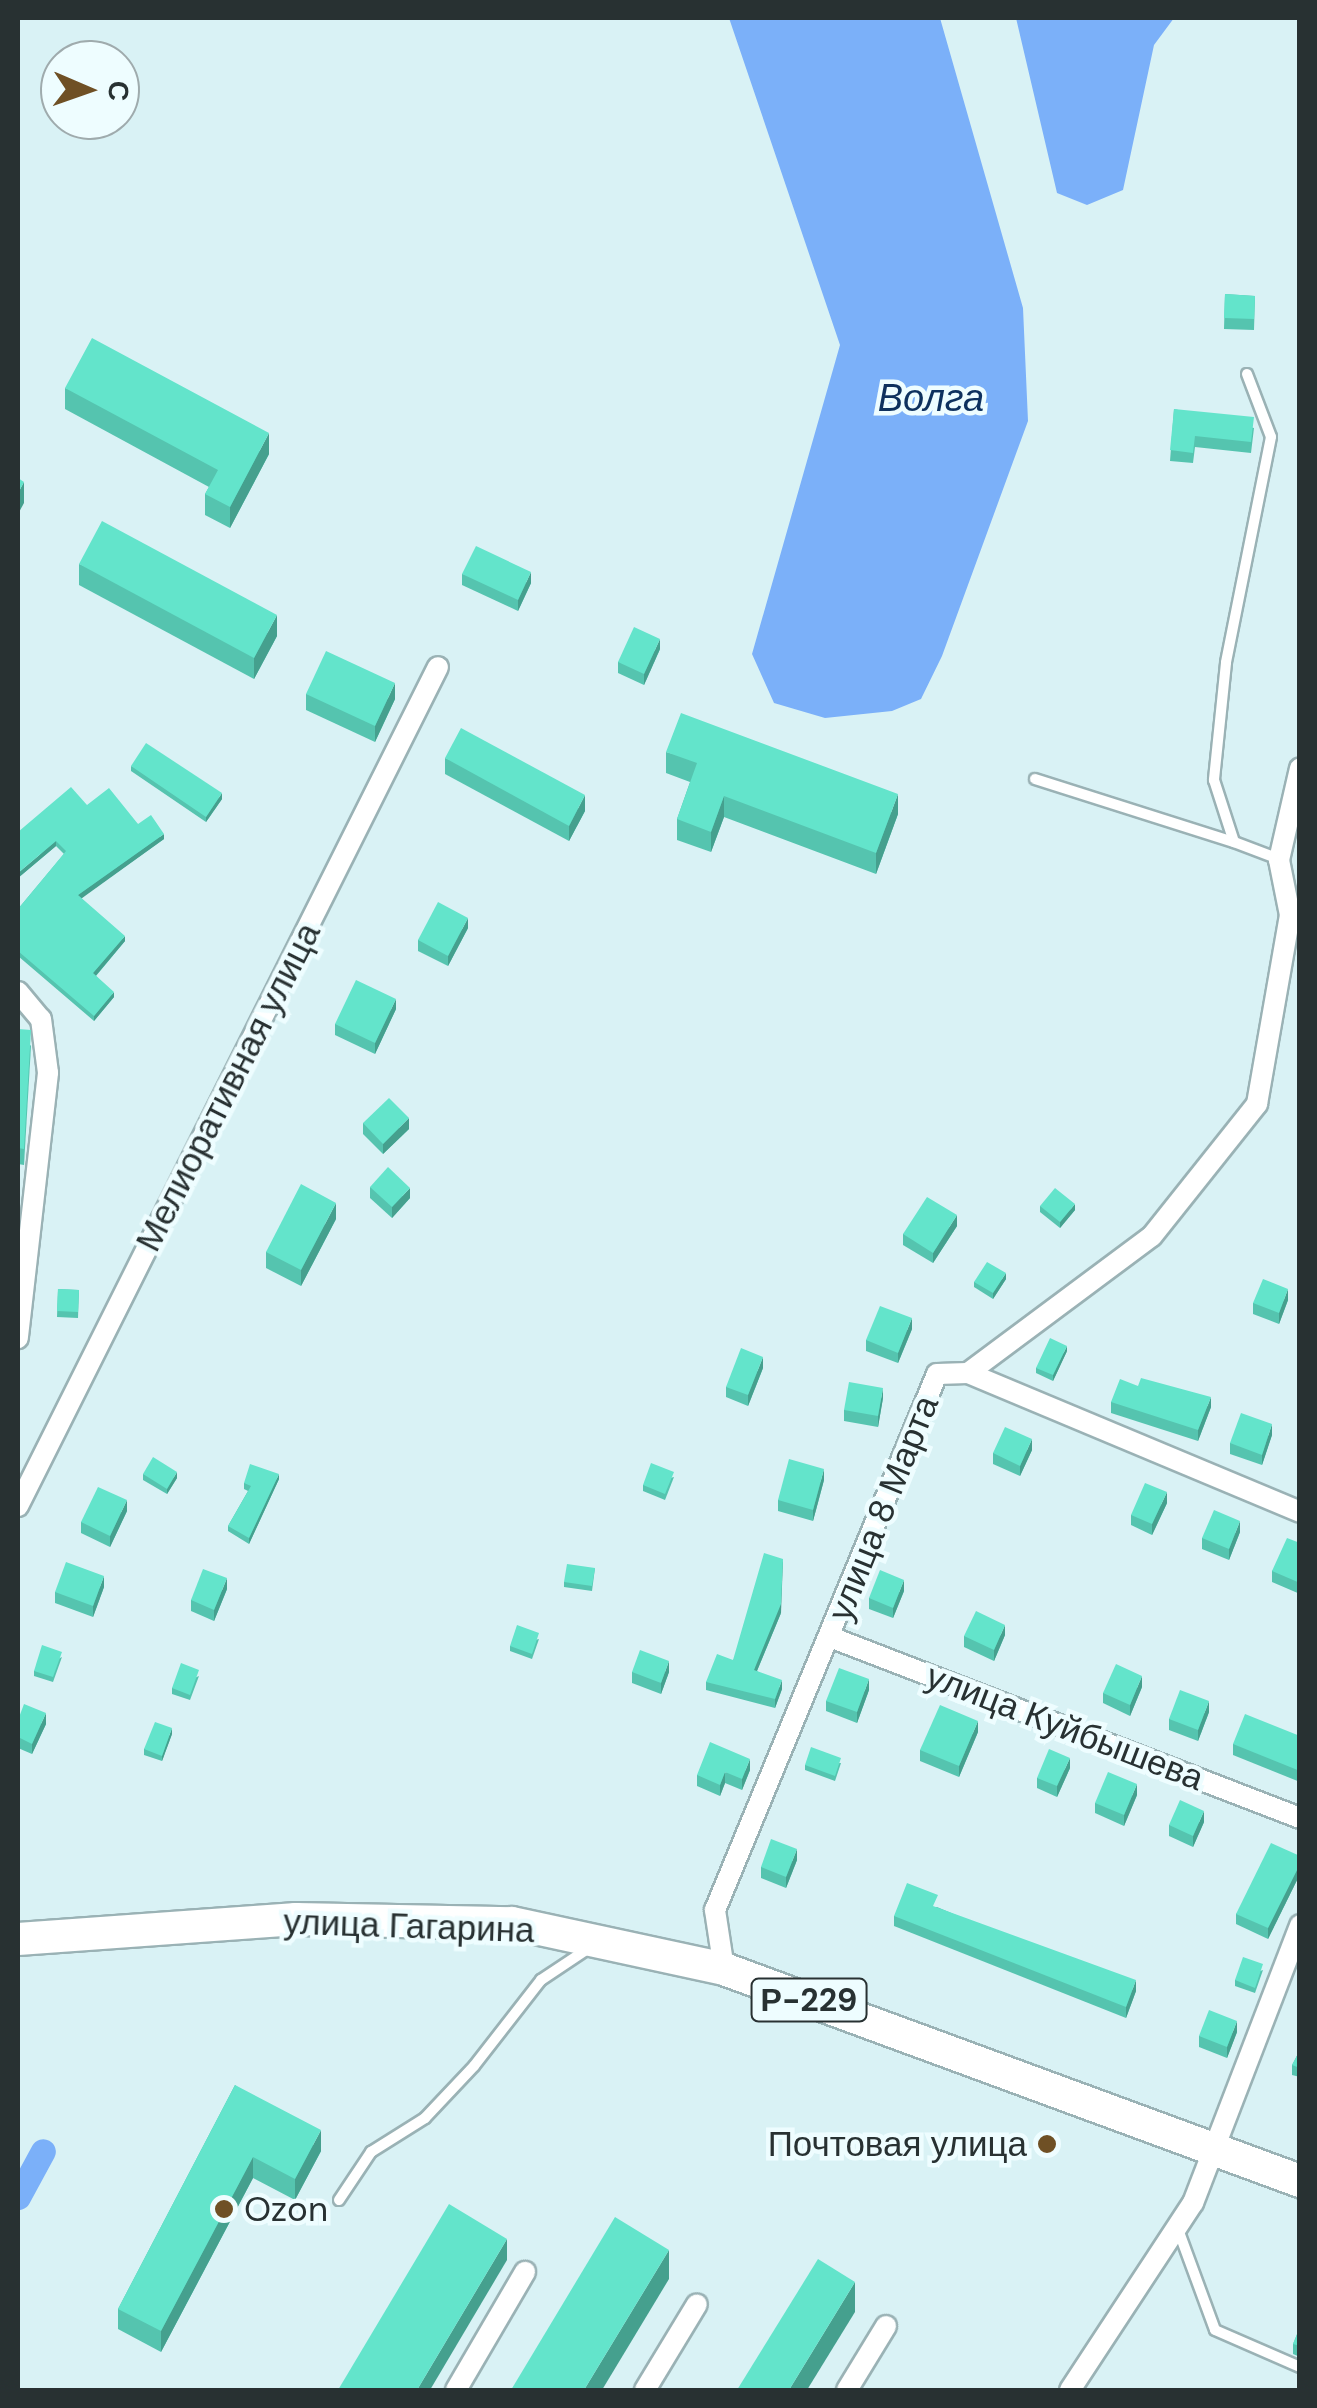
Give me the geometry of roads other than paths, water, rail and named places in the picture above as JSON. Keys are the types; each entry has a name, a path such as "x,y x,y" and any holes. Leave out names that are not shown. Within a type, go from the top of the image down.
{"main road":[{"name":"улица Гагарина","path":"18,1939 296,1918 512,1923 724,1969 1300,2181"}],"street":[{"name":"Мелиоративная улица","path":"18,1506 438,667"},
{"name":"улица 8 Марта","path":"724,1969 716,1910 938,1374 968,1374 1152,1236 1257,1104 1291,961 1290,915 1280,860 1300,768"},
{"path":"18,992 41,1019 48,1073 21,1269 18,1338"},
{"path":"968,1374 1300,1512"},
{"name":"улица Куйбышева","path":"830,1637 1300,1818"},
{"path":"1070,2390 1179,2232 1219,2148 1300,1925"},
{"path":"456,2390 525,2272"},
{"path":"645,2390 697,2304"},
{"path":"847,2390 886,2326"}],"lane":[{"path":"1234,842 1214,780 1271,437 1247,374"},
{"path":"1035,779 1280,860"},
{"path":"338,2200 370,2152 425,2118 474,2066 541,1980 598,1942"},
{"path":"1179,2232 1215,2330 1300,2367"}],"water":[{"name":"Волга","path":"729,18 940,18 1023,308 1028,421 942,656 921,699 892,711 825,718 774,703 752,654 840,345"},
{"path":"1016,18 1174,18 1154,45 1123,190 1087,205 1057,193"}],"waterway":[{"path":"18,2197 43,2151"}],"place":[{"name":"Почтовая улица","path":"1047,2144"},
{"name":"Ozon","path":"224,2209"}]}
